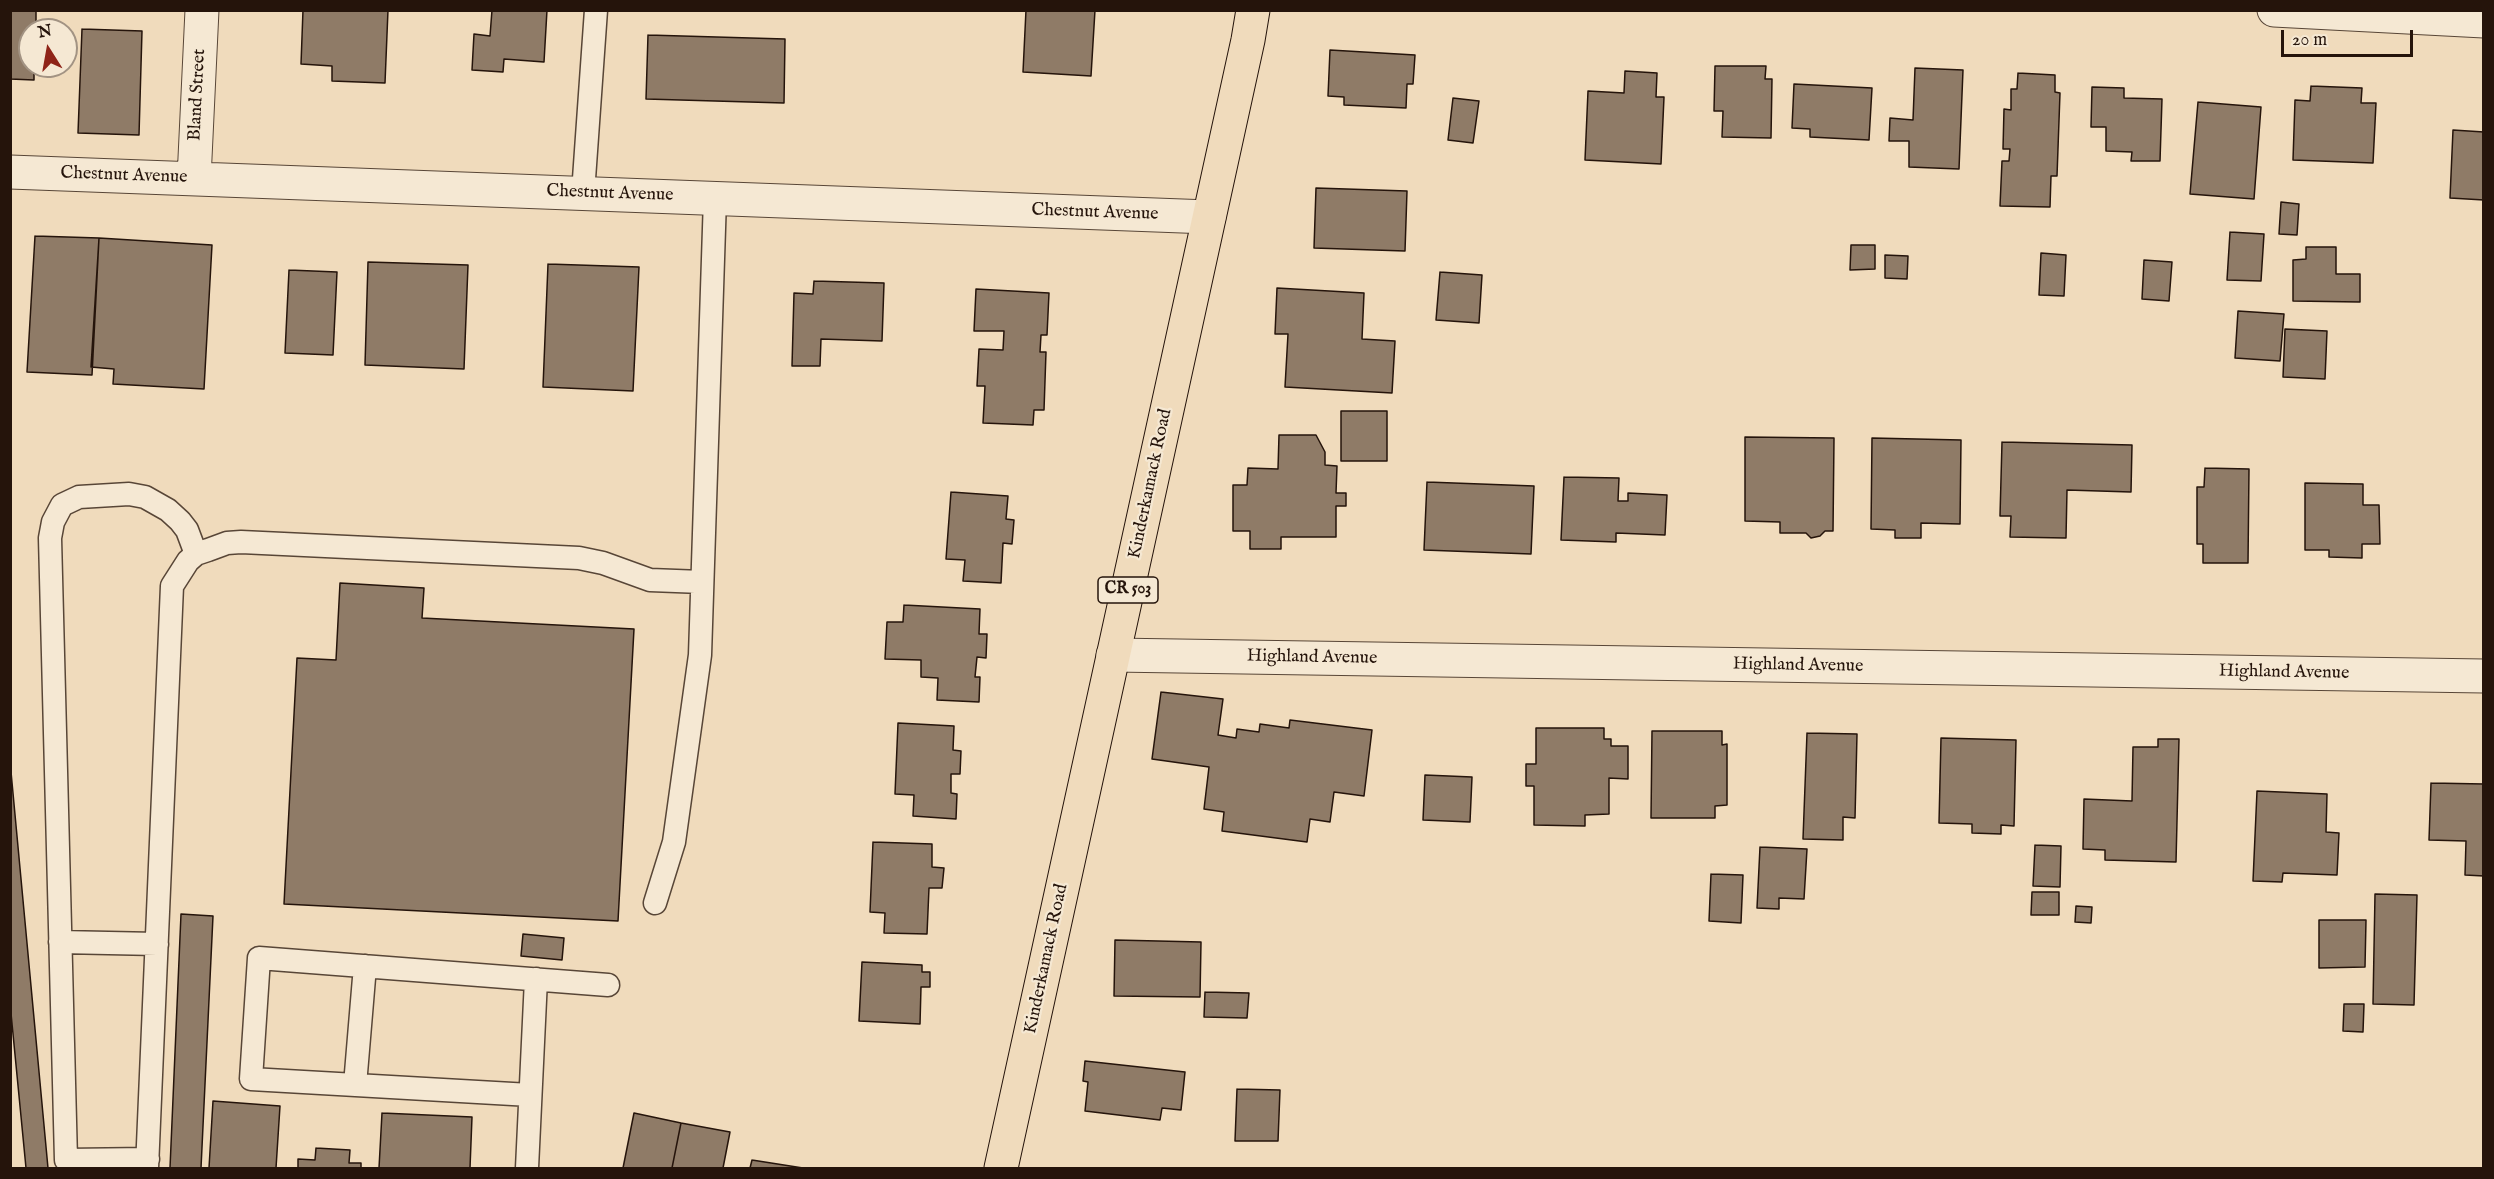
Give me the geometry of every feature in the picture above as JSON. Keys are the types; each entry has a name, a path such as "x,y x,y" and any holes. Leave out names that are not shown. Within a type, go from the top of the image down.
{"main road":[{"name":"Kinderkamack Road","path":"1001,1168 1253,10"}],"street":[{"name":"Bland Street","path":"194,179 202,10"},
{"path":"2274,10 2484,21"},
{"name":"Chestnut Avenue","path":"10,172 1209,217"},
{"name":"Highland Avenue","path":"1113,655 2484,676"}],"lane":[{"path":"583,193 596,10"},
{"path":"655,903 674,842 700,655 715,198"},
{"path":"196,554 187,530 180,521 168,510 145,497 129,494 79,497 62,505 52,522 50,538 66,1160 148,1164 172,586 188,561 196,554 227,543 241,542 579,558 603,563 650,580 702,582"},
{"path":"60,942 157,944"},
{"path":"531,1095 251,1079 259,958 608,985"},
{"path":"355,1085 365,966"},
{"path":"527,1168 536,979"}],"building":[{"path":"10,10 36,10 36,18 18,18 18,78 34,78 34,80 10,79"},
{"path":"303,10 388,10 385,83 332,81 332,66 301,64"},
{"path":"492,10 547,10 544,62 504,59 503,72 472,70 474,34 490,36"},
{"path":"1026,10 1095,10 1091,76 1023,72"},
{"path":"82,29 142,31 139,135 78,133"},
{"path":"648,35 785,39 784,103 646,99"},
{"path":"1330,50 1415,55 1413,84 1407,84 1406,108 1344,105 1344,97 1328,96"},
{"path":"1715,66 1766,66 1765,79 1772,79 1771,138 1722,137 1723,111 1714,111"},
{"path":"1915,68 1963,70 1959,169 1909,167 1909,141 1889,141 1890,118 1913,120"},
{"path":"1625,71 1657,73 1656,97 1664,97 1661,164 1585,160 1588,91 1624,93"},
{"path":"2018,73 2055,75 2055,92 2060,93 2057,176 2051,176 2050,207 2000,206 2002,161 2009,161 2010,149 2003,149 2004,109 2011,110 2011,89 2017,89"},
{"path":"1794,84 1872,88 1869,140 1810,137 1810,129 1792,128"},
{"path":"2311,86 2362,88 2361,103 2376,103 2373,163 2293,160 2295,100 2310,101"},
{"path":"2092,87 2124,88 2124,98 2162,99 2160,161 2131,161 2132,152 2106,151 2106,127 2091,127"},
{"path":"1453,98 1479,101 1473,143 1448,140"},
{"path":"2198,102 2261,107 2254,199 2190,194"},
{"path":"2453,130 2484,132 2484,200 2450,198"},
{"path":"1316,188 1407,191 1405,251 1314,248"},
{"path":"2281,202 2299,204 2297,235 2279,234"},
{"path":"2230,232 2264,234 2261,281 2227,280"},
{"path":"35,236 99,238 92,375 27,372"},
{"path":"99,238 212,245 204,389 113,384 114,369 91,367"},
{"path":"1851,245 1875,245 1875,269 1850,270"},
{"path":"2306,247 2336,247 2336,274 2360,274 2360,302 2293,301 2293,260 2306,259"},
{"path":"2041,253 2066,255 2064,296 2039,295"},
{"path":"1885,255 1908,256 1907,279 1885,278"},
{"path":"2144,260 2172,262 2169,301 2142,299"},
{"path":"368,262 468,265 464,369 365,365"},
{"path":"548,264 639,267 633,391 543,387"},
{"path":"289,270 337,272 333,355 285,353"},
{"path":"1440,272 1482,275 1479,323 1436,320"},
{"path":"814,281 884,283 882,341 821,339 820,366 792,366 794,293 813,294"},
{"path":"1277,288 1364,293 1362,339 1395,341 1392,393 1285,387 1288,334 1275,334"},
{"path":"976,289 1049,293 1047,335 1041,335 1040,352 1046,352 1044,410 1034,410 1033,425 983,423 985,386 977,386 979,349 1003,350 1004,331 974,331"},
{"path":"2238,311 2284,314 2280,361 2235,358"},
{"path":"2285,329 2327,331 2325,379 2283,377"},
{"path":"1341,411 1387,411 1387,461 1341,461"},
{"path":"1279,435 1316,435 1325,452 1325,465 1337,466 1336,493 1346,493 1346,506 1336,506 1336,537 1281,537 1281,549 1250,549 1250,531 1233,531 1233,485 1247,485 1248,468 1278,469"},
{"path":"1745,437 1834,438 1833,531 1825,531 1820,536 1811,538 1806,533 1780,533 1780,522 1745,521"},
{"path":"1872,438 1961,440 1960,524 1921,523 1921,538 1895,538 1895,530 1871,529"},
{"path":"2002,442 2132,445 2131,492 2067,490 2066,538 2010,537 2011,516 2000,516"},
{"path":"2205,468 2249,469 2248,563 2203,563 2203,544 2197,544 2197,487 2204,487"},
{"path":"1564,477 1619,478 1618,501 1628,501 1628,493 1667,495 1665,535 1616,533 1616,542 1561,540"},
{"path":"1427,482 1534,486 1531,554 1424,550"},
{"path":"2305,483 2363,484 2363,505 2379,505 2380,544 2362,544 2362,558 2329,557 2329,550 2305,550"},
{"path":"951,492 1008,496 1006,519 1014,520 1012,544 1003,543 1001,583 963,581 965,560 946,559"},
{"path":"340,583 424,588 422,618 634,629 618,921 284,904 297,658 336,660"},
{"path":"904,605 980,609 979,634 987,634 986,658 977,657 975,677 980,677 979,702 937,700 938,678 921,677 921,660 885,659 887,622 903,622"},
{"path":"1161,692 1223,699 1218,735 1236,738 1237,729 1259,732 1260,724 1289,728 1290,720 1372,730 1364,796 1334,792 1330,822 1310,819 1307,842 1222,831 1224,812 1204,809 1209,767 1152,759"},
{"path":"898,723 954,726 953,750 961,751 960,774 951,774 951,793 957,794 956,819 913,816 914,795 895,794"},
{"path":"1536,728 1604,728 1604,739 1611,739 1611,746 1628,746 1628,779 1609,778 1609,814 1585,815 1585,826 1534,825 1534,786 1526,786 1526,764 1536,764"},
{"path":"1652,731 1722,731 1722,745 1727,744 1727,805 1715,806 1715,818 1651,818"},
{"path":"1807,733 1857,734 1855,818 1843,817 1843,840 1803,839"},
{"path":"1941,738 2016,740 2014,826 2001,825 2001,834 1972,833 1972,824 1939,823"},
{"path":"2158,739 2179,739 2176,862 2105,860 2105,850 2083,849 2084,799 2132,801 2133,747 2158,747"},
{"path":"10,761 48,1168 26,1168 10,1003"},
{"path":"1425,775 1472,777 1470,822 1423,820"},
{"path":"2431,783 2484,784 2484,876 2465,875 2466,841 2429,840"},
{"path":"2257,791 2327,794 2326,832 2339,833 2337,875 2283,873 2282,882 2253,881"},
{"path":"873,842 932,844 932,867 944,868 942,888 929,888 927,934 884,933 885,913 870,912"},
{"path":"2035,845 2061,846 2060,887 2033,886"},
{"path":"1760,847 1807,849 1804,899 1779,898 1779,909 1757,908"},
{"path":"1711,874 1743,875 1741,923 1709,921"},
{"path":"2032,892 2059,892 2059,915 2031,915"},
{"path":"2375,894 2417,895 2414,1005 2373,1004"},
{"path":"2076,906 2092,907 2091,923 2075,922"},
{"path":"181,914 213,916 201,1168 170,1168"},
{"path":"2319,920 2366,920 2365,967 2319,968"},
{"path":"523,934 564,938 562,960 521,956"},
{"path":"1115,940 1201,942 1200,997 1114,996"},
{"path":"862,962 922,965 922,972 930,972 930,987 921,987 920,1024 859,1021"},
{"path":"1205,992 1249,993 1247,1018 1204,1017"},
{"path":"2344,1004 2364,1004 2363,1032 2343,1031"},
{"path":"1085,1061 1185,1072 1181,1110 1162,1108 1160,1120 1085,1111 1088,1082 1083,1081"},
{"path":"1237,1089 1280,1090 1278,1141 1235,1141"},
{"path":"213,1101 280,1106 276,1168 209,1168"},
{"path":"382,1113 472,1117 470,1168 379,1168"},
{"path":"634,1113 681,1123 672,1168 623,1168"},
{"path":"681,1123 730,1132 723,1168 672,1168"},
{"path":"316,1148 350,1150 349,1163 361,1163 361,1168 298,1168 298,1159 315,1160"},
{"path":"752,1160 803,1168 750,1168"}]}
